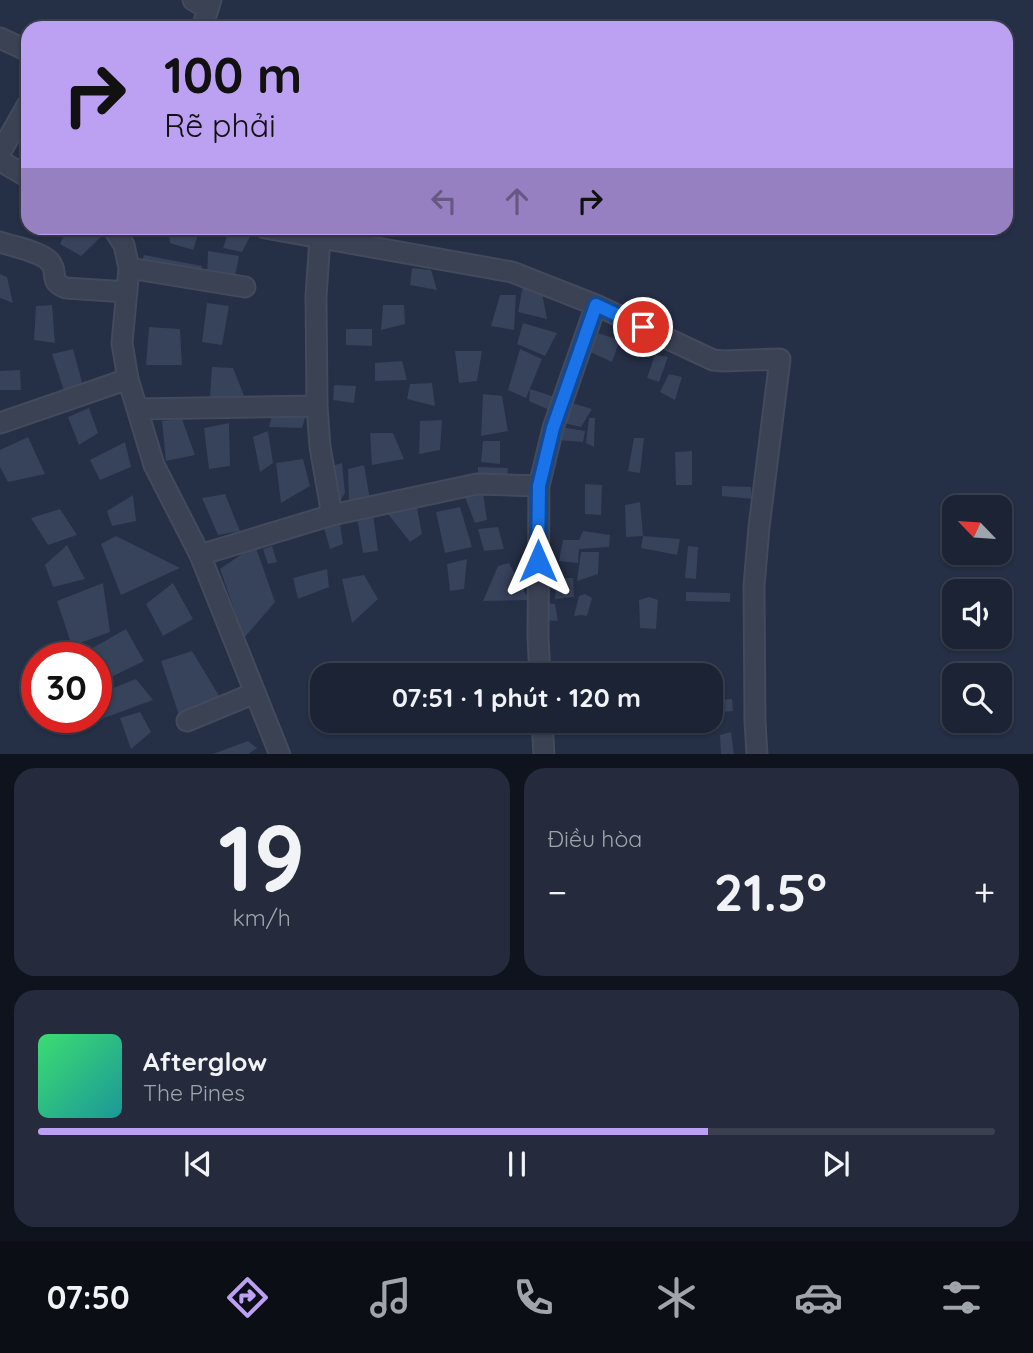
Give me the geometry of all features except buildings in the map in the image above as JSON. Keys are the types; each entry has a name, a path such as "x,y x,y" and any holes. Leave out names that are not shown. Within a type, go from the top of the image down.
{"street":[{"path":"0,38 21,48"},
{"path":"0,153 21,116"},
{"path":"0,161 21,173"},
{"path":"122,235 129,268 122,343 128,379 154,465 200,555 280,754"},
{"path":"304,235 512,272 596,305 713,360 780,359 754,586 757,754"},
{"path":"320,238 316,296 317,406 320,447 332,515"},
{"path":"0,242 48,259 53,265 54,280 59,286 127,292"},
{"path":"129,268 245,287"},
{"path":"539,663 539,486 553,428 596,305"},
{"path":"0,423 128,379"},
{"path":"138,409 317,406"},
{"path":"200,555 332,515 477,484 539,486"},
{"path":"187,721 255,693"},
{"path":"543,733 544,754"}],"route":[{"path":"538,561 539,486 553,428 596,305 643,327"}]}
